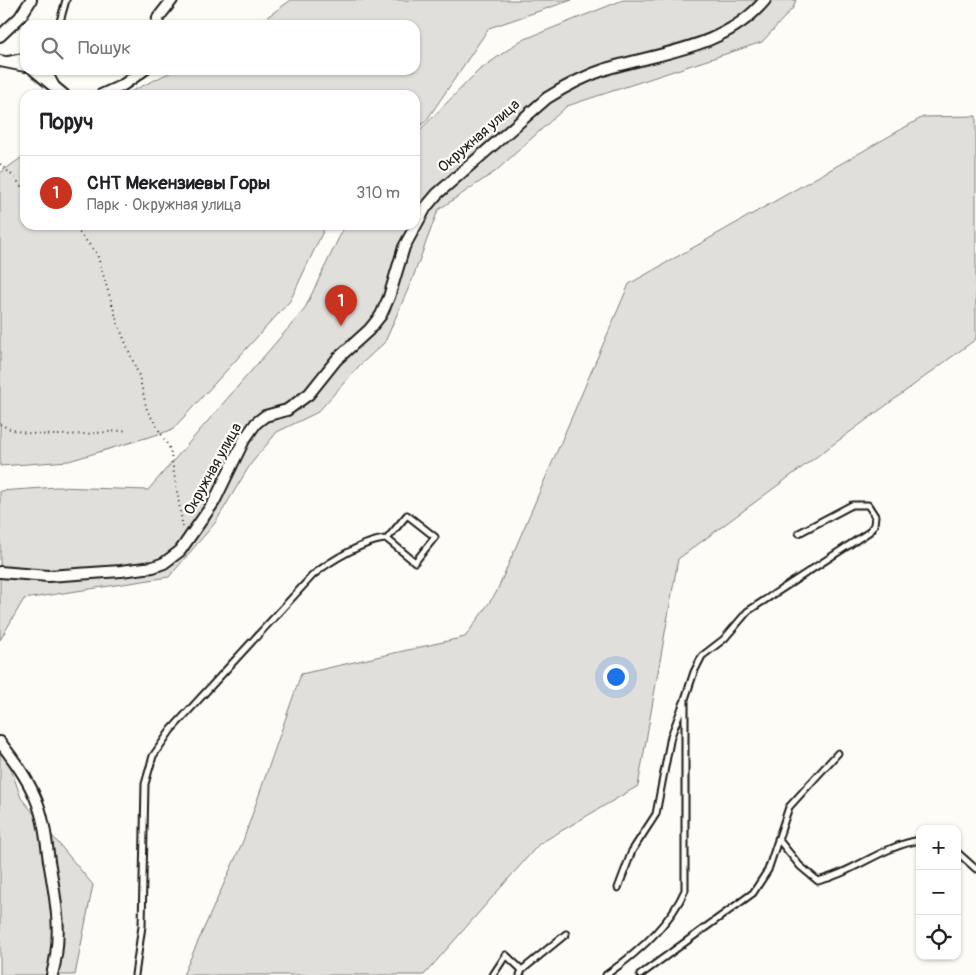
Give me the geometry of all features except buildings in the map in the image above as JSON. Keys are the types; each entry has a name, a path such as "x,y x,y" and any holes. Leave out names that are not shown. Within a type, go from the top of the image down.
{"street":[{"path":"0,36 20,17 31,0"},
{"path":"158,20 172,0"},
{"name":"Окружная улица","path":"420,218 437,194 546,98 566,86 608,68 701,43 740,24 765,0"},
{"path":"0,61 20,65"},
{"path":"40,75 59,90"},
{"path":"111,90 136,75"},
{"name":"Окружная улица","path":"0,572 48,576 153,567 175,556 214,502 244,440 256,423 265,416 287,410 309,394 337,359 369,330 381,315 389,297 404,247 413,230"},
{"path":"0,742 18,765 35,797 45,829 58,908 55,962 52,975"}],"lane":[{"path":"60,20 66,0"},
{"path":"0,61 20,57"},
{"path":"52,75 60,90"},
{"path":"618,888 632,851 656,814 671,736 694,672 702,656 724,639 748,611 869,532 874,525 875,516 868,505 852,505 799,533"},
{"path":"134,975 142,926 146,784 153,756 171,730 313,575 326,564 378,540 387,539 407,515 435,537 415,562 387,539"},
{"path":"606,975 650,937 677,909 685,890 685,699"},
{"path":"640,975 753,892 768,870 789,807 838,753"},
{"path":"778,839 800,866 818,881 838,876 882,850 916,841"},
{"path":"961,856 976,869"},
{"path":"493,975 506,955 521,972 566,934"}],"path":[{"path":"0,164 20,185"},
{"path":"77,230 97,254 118,324 139,376 147,410 170,449 186,543"},
{"path":"0,424 30,433 128,430"}],"shaded area":[{"path":"291,0 572,0 489,28 426,121 420,126 420,90 134,90 165,75 420,75 420,20 263,20"},
{"path":"623,0 796,0 793,8 762,42 567,106 496,171 438,210 412,280 385,342 359,366 318,412 277,432 250,465 215,523 169,577 24,599 0,640 0,491 57,487 148,490 304,310 343,230 420,230 420,130 478,71 520,41"},
{"path":"976,116 976,339 678,559 638,786 539,844 424,975 183,975 243,841 301,674 465,637 496,593 629,284 923,117"},
{"path":"20,159 20,230 324,230 290,301 172,430 69,461 0,466 0,173"},
{"path":"0,737 21,798 93,885 75,975 0,975"}],"place":[{"name":"СНТ Мекензиевы Горы","path":"341,326"}]}
